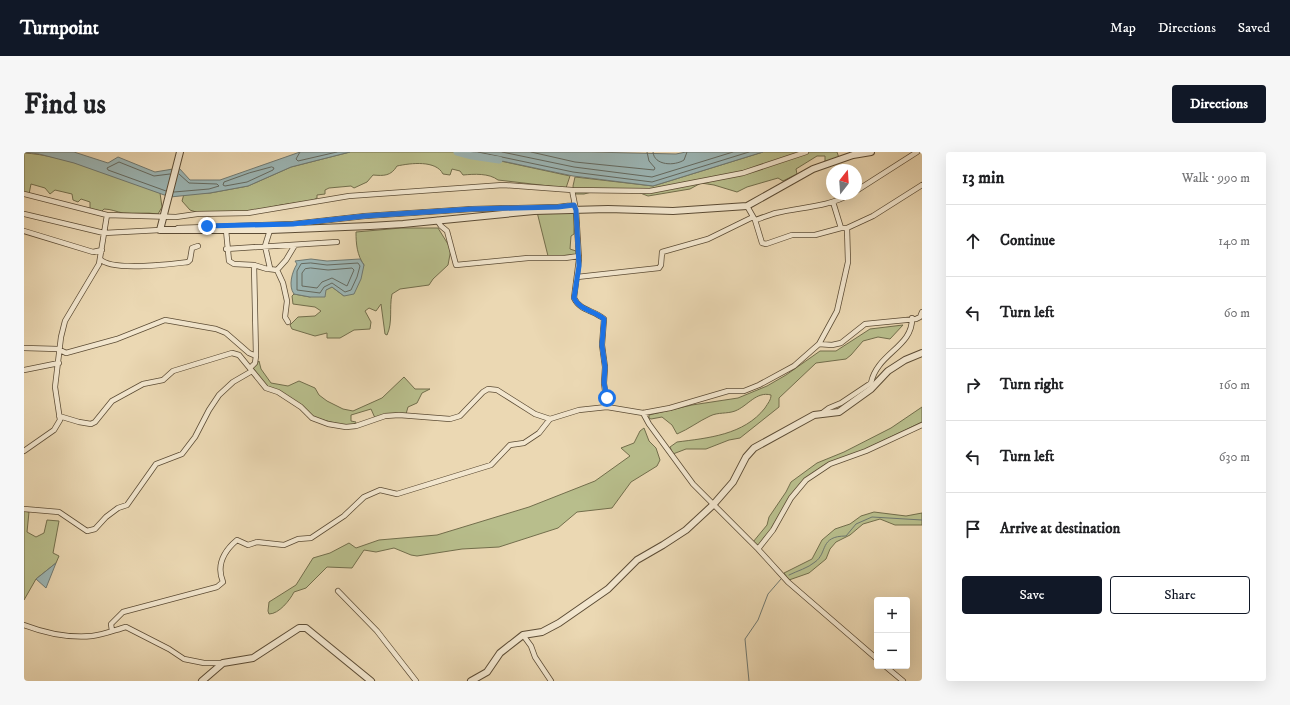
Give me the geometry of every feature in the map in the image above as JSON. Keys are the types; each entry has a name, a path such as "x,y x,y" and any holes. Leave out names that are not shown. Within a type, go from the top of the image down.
{"street":[{"path":"160,230 180,152"},
{"path":"24,194 107,215 164,215 176,217 197,214 248,213 349,196 503,185 572,190 650,191 743,173 806,152"},
{"path":"174,230 175,228 188,226 250,226 472,209 575,207 674,211 747,206 813,170 853,155 872,152"},
{"path":"862,187 917,152"},
{"path":"747,206 754,218 762,243 792,235 815,235 841,228 848,228 873,216 922,185"},
{"path":"572,190 579,256 574,293 576,301 581,307 600,315 604,321 602,345 605,367 604,383 607,407"},
{"path":"577,276 659,268 661,265 662,252 708,239 754,218 775,213 800,210 838,200"},
{"path":"833,202 841,228"},
{"path":"24,214 104,234 160,230 270,230 403,224 575,207"},
{"path":"24,451 54,430 60,420 55,387 61,337 65,321 100,259 107,215"},
{"path":"437,220 441,226 447,230 456,265 528,258 565,258 579,256"},
{"path":"59,416 91,424 95,422 112,401 143,384 163,380 173,371 232,353 239,355 266,388 278,392 301,407 312,418 346,427 356,426 386,416 400,415 450,420 460,416 483,392 488,389 497,390 534,414 550,419 580,410 607,407 643,413 670,408 728,391 744,391 759,385 794,366 819,344 837,312 848,262 848,228"},
{"path":"226,230 226,248 229,261 234,264 254,265 277,270"},
{"path":"269,269 265,246 270,230"},
{"path":"24,231 93,252 102,250"},
{"path":"226,248 337,242"},
{"path":"277,270 286,260 295,245"},
{"path":"100,259 103,262 112,265 159,266 165,263 188,262 190,260 192,248 198,246"},
{"path":"24,509 59,512 87,530 95,529 112,513 128,505 156,464 182,454 195,437 208,410 219,395 233,382 251,369 255,363 254,265"},
{"path":"277,270 283,283 287,301 285,317 288,322"},
{"path":"819,344 832,345 841,343 865,324 918,318 922,312"},
{"path":"821,414 841,403 870,383 872,375 881,361 910,333 912,318"},
{"path":"24,348 60,350 66,354 117,339 165,320 226,332 249,354 256,356"},
{"path":"471,681 487,672 500,653 524,635 542,632 571,615 608,589 637,560 669,542 713,506 732,482 754,448 814,415 839,412 871,389 888,371 905,360 922,354"},
{"path":"24,370 59,363"},
{"path":"643,413 649,424 692,484 758,549 788,582 874,656"},
{"path":"112,631 111,624 123,612 217,587 224,582 220,575 220,565 227,548 237,540 248,545 257,542 284,545 298,539 310,538 344,516 364,497 380,490 397,494 491,466 510,445 524,443 539,433 550,419"},
{"path":"758,549 773,530 791,498 806,480 830,464 866,451 922,424"},
{"path":"338,591 377,631 416,681"},
{"path":"24,625 38,630 68,636 93,636 126,627 169,649 184,659 204,663 223,663 254,658 299,628 306,628 371,681"},
{"path":"524,635 531,646 535,657 551,681"},
{"path":"202,681 223,663"},
{"path":"889,669 903,681"}],"green space":[{"path":"350,152 459,152 570,176 566,188 498,180 486,175 463,175 460,171 452,169 450,175 443,174 435,166 409,164 397,166 390,174 387,175 373,175 367,182 354,188 351,186 329,188 325,190 325,194 317,195 317,198 308,203 302,202 281,205 248,212 196,212 190,210 182,201 184,194 210,193 248,186 291,167"},
{"path":"763,152 837,152 839,158 825,163 825,156 817,156 796,169 797,174 783,181 778,178 747,187 737,192 714,185 701,183 690,189 648,196 635,191 603,189 584,194 574,194 573,186 575,177 653,186"},
{"path":"24,153 57,158 74,163 110,174 160,193 162,207 158,214 123,213 104,209 99,214 90,212 90,202 81,199 78,202 73,200 72,194 55,190 50,194 45,188 31,184 29,194 24,193"},
{"path":"537,212 571,212 574,214 574,234 571,236 570,249 576,251 576,255 548,256"},
{"path":"401,228 438,228 451,249 448,265 433,279 429,285 400,289 392,294 390,325 387,335 385,334 381,304 376,311 369,308 365,311 371,322 370,329 354,330 340,338 327,338 327,333 315,336 292,329 290,325 298,317 315,316 321,311 315,307 293,304 292,296 294,294 310,297 332,287 344,296 364,265 357,249 356,232"},
{"path":"903,325 890,339 878,337 863,341 846,359 816,363 779,398 779,407 740,438 729,440 706,449 686,449 673,454 670,447 677,442 713,437 736,430 747,424 765,408 771,395 766,394 756,397 735,411 710,416 677,434 672,425 662,417 649,418 649,415 692,405 738,398 767,386 786,375 820,351 836,351 870,329"},
{"path":"259,361 261,369 271,383 288,386 299,381 315,388 319,395 327,401 343,409 353,411 382,398 404,377 415,389 430,389 422,393 417,403 408,407 406,414 375,418 371,409 351,415 351,421 356,422 355,425 346,426 316,418 267,387 253,368"},
{"path":"922,407 922,422 849,457 826,464 811,474 803,481 773,528 758,547 753,542 767,525 769,517 791,482 817,463 844,452 891,428"},
{"path":"644,428 649,441 656,448 660,460 657,466 631,482 612,508 577,512 558,528 499,547 462,549 417,556 394,548 376,552 364,550 352,568 327,567 306,588 294,592 290,599 277,612 269,614 269,602 296,585 313,558 330,553 349,543 356,548 379,540 437,535 529,507 595,481 630,456 621,448 634,443 640,431"},
{"path":"24,511 29,512 27,532 36,537 44,533 47,520 59,521 53,553 59,556 56,563 36,579 24,600"},
{"path":"874,512 906,516 922,513 922,525 895,525 880,519 863,524 850,535 836,542 830,549 826,559 809,573 789,580 784,573 812,559 822,540 835,529 850,524 861,516"}],"water":[{"path":"24,152 74,152 108,163 118,157 155,172 179,168 190,180 220,180 300,152 350,152 291,167 248,186 210,193 170,197 74,163 39,154"},
{"path":"459,152 590,152 676,154 686,152 763,152 653,186 573,176"},
{"path":"311,259 327,261 360,259 364,265 361,279 354,294 344,296 332,287 326,290 325,297 310,297 294,294 291,283 292,275 297,264 295,261"},
{"path":"56,563 46,588 36,579"}],"waterway":[{"path":"457,152 499,160"},
{"path":"789,575 806,568 815,562 822,554 825,546 832,539 846,536 856,524 872,517 922,520"},
{"path":"749,681 745,639 758,620 768,594 781,579"}],"route":[{"path":"207,226 293,224 365,216 510,206 558,207 574,205 576,210 579,266 574,289 574,298 578,305 600,315 604,319 602,345 605,367 604,383 607,398"}]}
